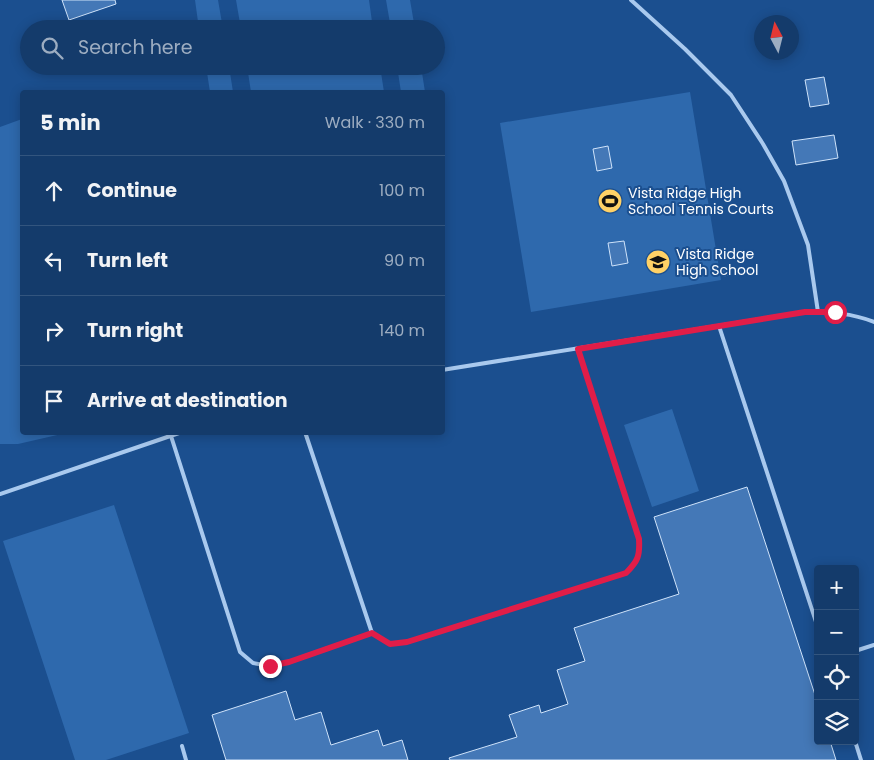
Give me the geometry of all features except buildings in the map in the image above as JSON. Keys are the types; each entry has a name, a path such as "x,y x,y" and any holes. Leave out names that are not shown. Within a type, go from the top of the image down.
{"lane":[{"path":"631,0 685,49 731,95 764,144 784,181 808,245 818,312"},
{"path":"445,370 805,312 835,312 874,322"},
{"path":"720,326 814,616"},
{"path":"307,435 372,633 390,644 407,642 626,573 636,564 640,552 639,539 578,349"},
{"path":"0,494 171,436 240,652 253,663 270,666 289,662 372,633"},
{"path":"859,650 874,645"},
{"path":"855,745 861,760"},
{"path":"182,746 186,760"}],"shaded area":[{"path":"195,0 218,0 221,20 198,20"},
{"path":"236,0 369,0 372,20 239,20"},
{"path":"386,0 410,0 413,20 389,20"},
{"path":"207,75 230,75 233,90 210,90"},
{"path":"248,75 381,75 384,90 251,90"},
{"path":"398,75 422,75 425,90 401,90"},
{"name":"Vista Ridge High School Tennis Courts","path":"690,92 721,280 531,312 500,123"},
{"path":"20,120 20,435 57,435 18,444 0,444 0,127"},
{"path":"672,409 699,491 652,507 624,425"},
{"path":"114,505 189,733 106,760 75,760 3,541"}],"place":[{"name":"Vista Ridge High School Tennis Courts","path":"610,201"},
{"name":"Vista Ridge High School","path":"658,262"}],"route":[{"path":"270,666 289,662 372,633 390,644 407,642 626,573 636,564 640,552 639,539 578,349 805,312 835,312"}]}
